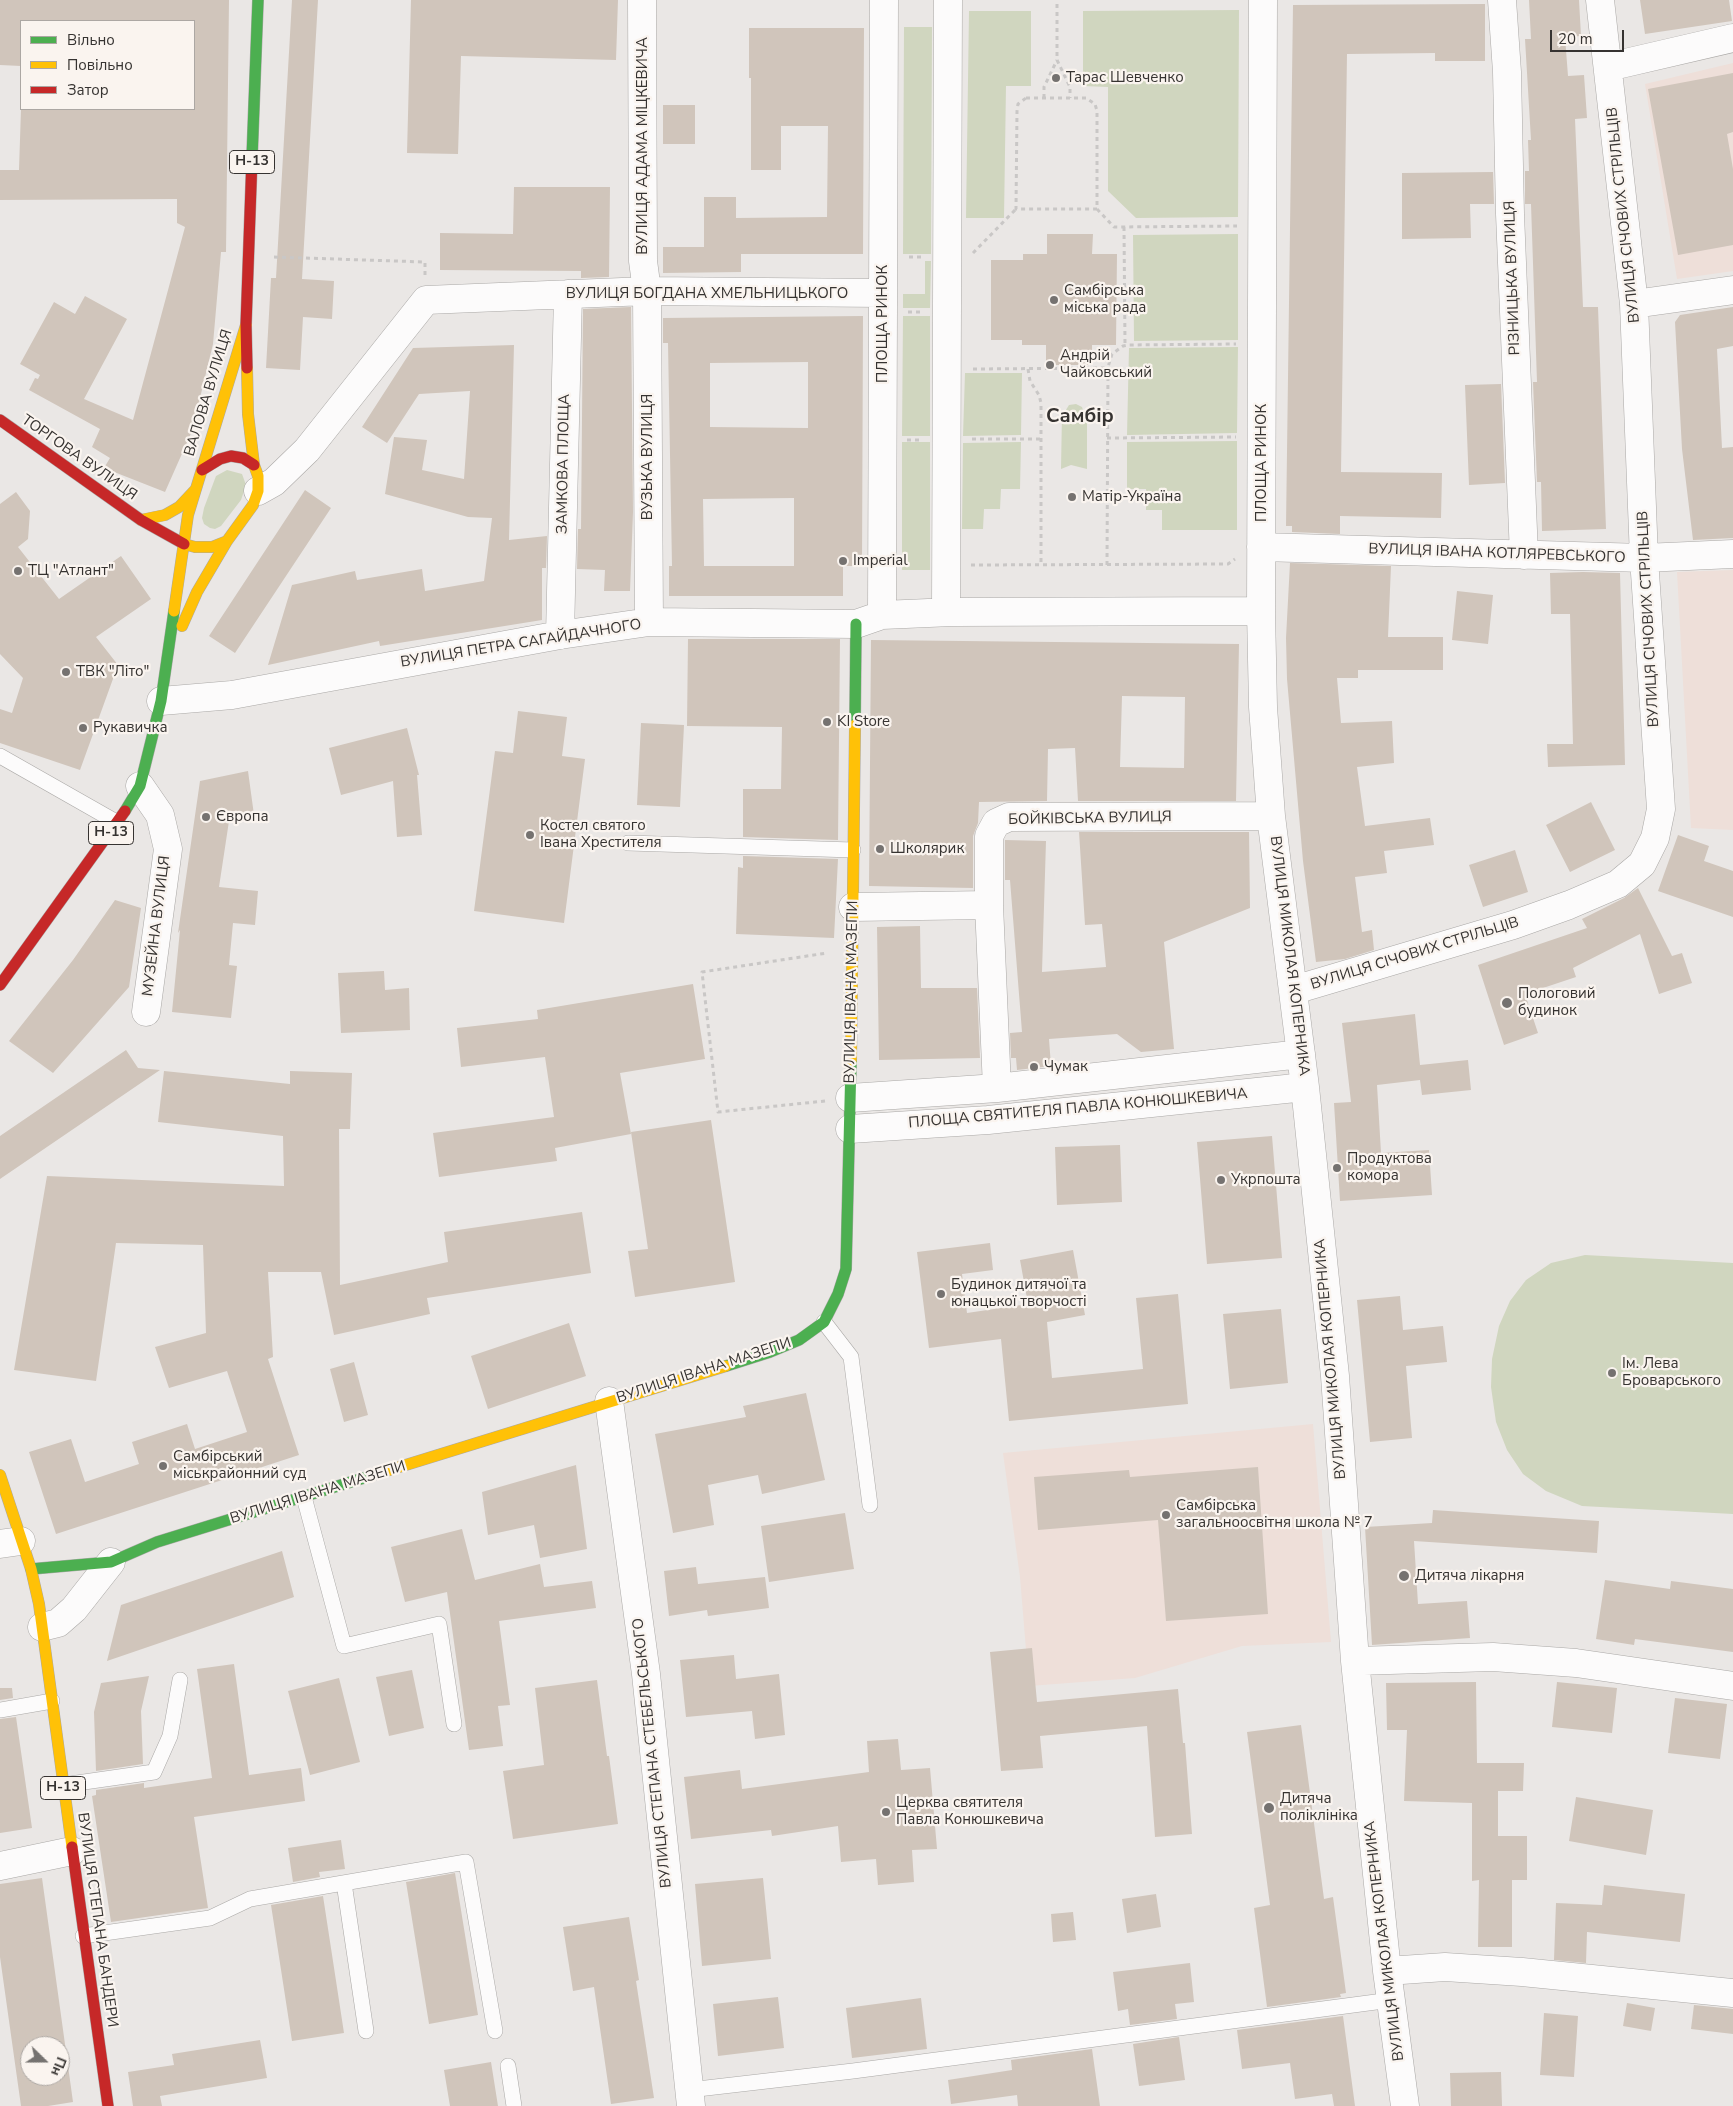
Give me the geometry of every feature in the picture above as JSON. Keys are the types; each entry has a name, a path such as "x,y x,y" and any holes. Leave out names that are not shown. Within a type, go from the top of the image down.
{"main road":[{"name":"ВАЛОВА ВУЛИЦЯ","path":"256,478 248,414 246,325 258,0"},
{"name":"ВАЛОВА ВУЛИЦЯ","path":"184,544 188,515 195,490 246,325"},
{"name":"ТОРГОВА ВУЛИЦЯ","path":"0,420 141,520 184,544"},
{"name":"ВАЛОВА ВУЛИЦЯ","path":"202,470 220,459 231,456 243,458 256,478"},
{"name":"Н-13","path":"168,657 197,592 227,541 253,504 256,478"},
{"name":"ТОРГОВА ВУЛИЦЯ","path":"141,520 164,515 179,507 195,490"},
{"path":"184,544 195,547 212,547 227,541"},
{"name":"Н-13","path":"0,984 118,823 140,786 161,701 184,544"},
{"name":"ВУЛИЦЯ ІВАНА МАЗЕПИ","path":"31,1569 110,1562 157,1542 770,1352 799,1340 824,1322 838,1294 846,1269 853,949 856,624"},
{"name":"ВУЛИЦЯ СТЕПАНА БАНДЕРИ","path":"0,1475 11,1542 31,1569 42,1627 62,1785 108,2106"}],"street":[{"name":"ВУЛИЦЯ АДАМА МІЦКЕВИЧА","path":"642,0 643,261 647,291"},
{"name":"ПЛОЩА РИНОК","path":"882,615 884,0"},
{"path":"946,612 948,0"},
{"name":"ПЛОЩА РИНОК","path":"1261,611 1250,552 1263,0"},
{"name":"РІЗНИЦЬКА ВУЛИЦЯ","path":"1502,0 1508,90 1510,214 1524,555"},
{"name":"ВУЛИЦЯ СІЧОВИХ СТРІЛЬЦІВ","path":"1294,990 1513,925 1618,884 1642,864 1655,838 1661,809 1644,558 1634,304 1600,0"},
{"path":"1608,67 1733,38"},
{"path":"1634,304 1733,290"},
{"name":"ВУЛИЦЯ БОГДАНА ХМЕЛЬНИЦЬКОГО","path":"426,300 647,291 883,303"},
{"name":"ВУЗЬКА ВУЛИЦЯ","path":"647,291 649,622"},
{"name":"ЗАМКОВА ПЛОЩА","path":"560,635 568,294"},
{"path":"256,478 274,482 287,471 307,450 426,300"},
{"name":"ВУЛИЦЯ ІВАНА КОТЛЯРЕВСЬКОГО","path":"1250,552 1644,558 1733,554"},
{"path":"882,615 946,612 1261,611"},
{"name":"ВУЛИЦЯ МИКОЛАЯ КОПЕРНИКА","path":"1261,611 1263,707 1272,816 1305,1087 1335,1376 1355,1660 1387,1971 1405,2106"},
{"name":"ВУЛИЦЯ ПЕТРА САГАЙДАЧНОГО","path":"161,701 232,695 560,635 649,622 856,624 882,615"},
{"name":"МУЗЕЙНА ВУЛИЦЯ","path":"140,786 160,815 168,849 146,1012"},
{"name":"БОЙКІВСЬКА ВУЛИЦЯ","path":"997,1088 988,904 989,836 996,822 1009,818 1272,816"},
{"path":"853,907 988,904"},
{"name":"ПЛОЩА СВЯТИТЕЛЯ ПАВЛА КОНЮШКЕВИЧА","path":"850,1098 997,1088 1301,1054"},
{"name":"ПЛОЩА СВЯТИТЕЛЯ ПАВЛА КОНЮШКЕВИЧА","path":"850,1129 988,1120 1305,1087"},
{"name":"ВУЛИЦЯ СТЕПАНА СТЕБЕЛЬСЬКОГО","path":"609,1401 646,1674 690,2098"},
{"name":"ВУЛИЦЯ ІВАНА МАЗЕПИ","path":"42,1627 58,1623 74,1609 110,1562"},
{"path":"1355,1660 1493,1657 1576,1663 1733,1686"},
{"path":"0,1866 72,1851"},
{"path":"1387,1971 1426,1968 1474,1969 1733,1993"}],"lane":[{"path":"0,756 118,823"},
{"path":"628,842 853,850"},
{"path":"824,1322 851,1357 870,1505"},
{"path":"304,1497 344,1646 439,1624 454,1724"},
{"path":"62,1785 154,1772 170,1736 180,1680"},
{"path":"0,1710 52,1701"},
{"path":"83,1936 210,1918 250,1899 466,1862 496,2030"},
{"path":"344,1883 366,2031"},
{"path":"690,2098 853,2071 1392,2000"},
{"path":"508,2066 514,2106"}],"path":[{"path":"1057,4 1057,60 1070,87 1070,98"},
{"path":"1044,98 1044,86 1057,60"},
{"path":"1016,209 1018,104 1026,98 1086,98 1095,104 1097,111 1097,209 1114,227 1242,226"},
{"path":"884,257 948,269 1016,209 1097,209"},
{"path":"1124,227 1125,345"},
{"path":"249,256 425,262 426,300"},
{"path":"883,303 948,312"},
{"path":"1107,564 1108,368 1112,354 1125,345 1242,344"},
{"path":"947,370 1108,368"},
{"path":"1028,369 1030,381 1041,403 1041,565"},
{"path":"1107,438 1242,437"},
{"path":"946,565 1228,564 1250,552"},
{"path":"850,1098 718,1112 702,972 853,949"}],"shaded area":[{"path":"1733,63 1733,271 1677,279 1645,84"},
{"path":"1733,570 1733,830 1691,828 1677,572"},
{"name":"Самбірська загальноосвітня школа № 7","path":"1313,1424 1331,1642 1242,1646 1135,1678 1029,1686 1020,1577 1003,1453"}],"green space":[{"path":"1239,10 1238,217 1136,218 1108,191 1108,87 1083,86 1083,11"},
{"path":"969,11 1031,11 1031,86 1006,86 1004,218 966,218"},
{"path":"904,27 932,27 931,254 903,254"},
{"path":"1238,234 1238,340 1134,341 1133,235"},
{"path":"925,261 931,261 930,308 903,308 903,294 925,294"},
{"path":"903,316 930,316 930,436 902,436"},
{"path":"1238,347 1237,433 1127,435 1129,348"},
{"path":"965,373 1022,373 1021,435 963,436"},
{"path":"1076,404 1082,407 1084,413 1087,413 1087,469 1071,465 1061,469 1062,413 1064,413 1069,405"},
{"path":"1237,441 1237,530 1162,530 1162,510 1146,510 1146,489 1127,489 1127,442"},
{"path":"902,442 930,442 930,570 902,570"},
{"path":"1021,442 1020,489 1001,489 1000,509 984,509 983,529 962,529 963,443"},
{"path":"227,470 242,474 246,485 241,500 221,526 215,529 210,528 204,524 202,518 204,508 216,476"},
{"name":"Ім. Лева Броварського","path":"1585,1255 1733,1263 1733,1514 1582,1506 1546,1491 1523,1474 1507,1450 1496,1422 1491,1387 1492,1359 1499,1326 1510,1301 1526,1280 1551,1263"}],"building":[{"path":"0,0 229,0 226,252 221,252 213,344 192,431 165,492 104,468 110,458 92,447 100,429 29,390 35,378 38,379 40,375 20,364 54,302 75,314 85,296 127,319 84,399 133,420 185,227 177,223 177,199 0,200 0,170 19,170 21,110 195,110 195,20 20,20 20,66 0,65"},
{"path":"292,0 318,0 302,279 334,281 332,319 303,317 300,370 266,368 271,278 276,278"},
{"path":"411,0 618,0 616,60 461,56 458,154 407,153"},
{"path":"1529,0 1579,0 1581,36 1565,37 1568,76 1584,75 1587,118 1575,119 1583,307 1598,307 1606,529 1542,531 1541,482 1537,482 1533,382 1537,382 1531,204 1525,204 1525,171 1529,171 1528,140 1531,140 1525,39 1531,39"},
{"path":"1640,0 1729,0 1732,21 1645,34"},
{"path":"1485,4 1485,61 1435,61 1435,53 1347,54 1341,472 1442,473 1441,518 1340,516 1340,534 1292,532 1292,526 1286,526 1293,5"},
{"path":"749,28 864,28 863,254 741,254 741,272 663,273 663,247 704,247 704,197 736,197 736,218 827,217 828,126 781,126 781,170 751,170"},
{"path":"1733,73 1733,132 1727,134 1733,169 1733,245 1678,255 1648,89"},
{"path":"663,105 695,105 695,144 663,144"},
{"path":"1493,172 1494,204 1470,204 1471,238 1402,239 1402,173"},
{"path":"514,187 610,187 609,277 581,278 581,271 440,270 440,233 513,234"},
{"name":"Самбірська міська рада","path":"1047,234 1093,234 1092,254 1117,254 1116,345 1092,345 1092,365 1046,365 1046,345 1022,345 1022,340 991,340 991,260 1023,260 1023,254 1047,254"},
{"path":"631,307 633,512 630,591 604,591 605,570 577,569 578,529 581,529 583,309"},
{"path":"1733,307 1733,346 1717,349 1722,448 1733,447 1733,538 1693,540 1682,449 1675,322 1680,315"},
{"path":"863,316 862,566 843,566 843,596 669,596 669,566 672,566 668,343 663,343 663,318","holes":["808,362 808,428 710,427 710,363","794,498 794,566 704,566 703,499"]},
{"path":"514,345 509,540 547,536 546,568 542,568 542,620 380,646 379,641 268,665 292,585 355,571 357,580 422,569 425,591 484,581 492,518 468,517 385,494 394,437 427,440 422,470 464,479 470,391 419,394 387,443 362,427 413,348"},
{"path":"1501,384 1505,483 1469,485 1465,385"},
{"path":"305,490 331,508 235,653 209,636"},
{"path":"16,492 30,511 28,539 18,547 59,599 121,556 151,599 96,637 118,665 80,770 0,743 0,709 12,713 23,678 0,654 0,504"},
{"path":"1290,563 1391,566 1388,637 1443,637 1443,670 1358,670 1358,678 1337,678 1341,723 1392,721 1394,763 1357,767 1365,826 1430,818 1434,845 1384,851 1387,873 1355,877 1362,932 1372,930 1374,950 1345,959 1316,962 1303,861 1287,679 1286,638"},
{"path":"1550,573 1620,573 1625,765 1548,767 1547,744 1573,744 1570,614 1551,614"},
{"path":"1457,591 1493,595 1488,644 1452,640"},
{"path":"688,639 840,639 838,840 743,837 743,789 781,789 782,727 687,726"},
{"path":"871,640 1239,644 1236,801 1078,801 1075,748 1048,749 1047,801 979,802 978,823 973,836 973,888 869,886","holes":["1122,696 1185,697 1184,768 1120,767"]},
{"name":"Костел святого Івана Хрестителя","path":"518,711 567,717 562,756 585,759 564,923 474,911 495,751 513,753"},
{"path":"641,723 684,725 680,807 637,805"},
{"path":"407,728 419,775 417,775 422,835 397,837 393,781 341,795 329,748"},
{"path":"248,771 254,815 229,821 219,887 258,891 255,925 233,923 229,965 237,966 231,1018 172,1012 180,930 178,933 200,781"},
{"path":"1591,802 1615,850 1570,872 1546,825"},
{"path":"1079,832 1249,832 1250,908 1164,942 1174,1049 1141,1052 1117,1034 1049,1039 1051,1066 1017,1070 1016,1058 1011,1058 1010,1033 1022,1032 1010,880 1005,880 1005,840 1046,841 1042,972 1106,967 1102,924 1085,925"},
{"path":"1678,835 1709,846 1704,861 1733,871 1733,917 1658,891"},
{"path":"1515,850 1528,892 1483,907 1469,865"},
{"path":"743,856 838,859 834,938 736,934 738,867 743,868"},
{"path":"1638,888 1672,956 1682,953 1692,983 1659,994 1640,934 1573,968 1576,977 1525,994 1538,1033 1504,1045 1478,965 1587,928 1582,919 1624,898"},
{"path":"115,900 141,908 129,987 53,1073 9,1041 73,960"},
{"path":"920,926 921,988 977,988 980,1058 879,1060 877,927"},
{"path":"384,971 385,990 409,988 410,1030 341,1033 338,973"},
{"path":"693,984 705,1059 620,1073 631,1134 555,1148 557,1161 439,1177 433,1133 554,1117 545,1057 461,1067 457,1028 538,1019 537,1010"},
{"path":"1415,1014 1420,1065 1468,1060 1471,1090 1422,1095 1420,1080 1377,1085 1381,1153 1429,1150 1432,1195 1340,1201 1334,1103 1351,1102 1342,1023"},
{"path":"126,1050 138,1068 160,1070 0,1179 0,1136"},
{"path":"164,1071 290,1084 290,1071 352,1073 350,1129 339,1129 340,1285 448,1262 444,1232 582,1212 591,1273 427,1298 430,1314 334,1335 321,1272 268,1272 273,1357 268,1359 299,1455 56,1534 29,1452 71,1439 85,1482 139,1464 132,1442 187,1424 195,1449 247,1432 227,1371 169,1388 155,1347 206,1333 203,1245 116,1243 96,1381 14,1370 47,1176 284,1186 283,1136 158,1122"},
{"path":"711,1120 735,1282 635,1297 628,1251 648,1249 631,1132"},
{"path":"1272,1136 1282,1258 1207,1264 1197,1142"},
{"path":"1120,1145 1122,1202 1057,1205 1055,1147"},
{"path":"990,1243 993,1270 962,1274 967,1313 1028,1304 1020,1260 1073,1250 1085,1315 1047,1322 1052,1378 1143,1369 1136,1298 1178,1294 1188,1404 1009,1421 1001,1339 929,1348 917,1252"},
{"path":"1400,1296 1403,1330 1443,1326 1447,1362 1406,1366 1412,1438 1370,1442 1357,1300"},
{"path":"1281,1309 1288,1383 1230,1389 1223,1314"},
{"path":"569,1323 586,1376 488,1409 471,1356"},
{"path":"354,1362 368,1415 344,1422 330,1369"},
{"path":"806,1393 825,1480 762,1494 758,1475 708,1485 714,1525 673,1533 655,1434 746,1417 743,1406"},
{"path":"576,1465 587,1549 540,1558 534,1525 488,1535 482,1492"},
{"path":"1258,1467 1268,1614 1166,1621 1158,1520 1038,1530 1034,1477 1129,1470 1130,1477"},
{"path":"1433,1510 1599,1521 1597,1553 1414,1541 1418,1604 1467,1601 1470,1638 1372,1645 1365,1527 1432,1523"},
{"path":"845,1513 854,1569 769,1582 761,1526"},
{"path":"462,1529 475,1580 540,1564 544,1587 592,1581 596,1608 499,1621 510,1705 498,1706 503,1746 469,1750 447,1592 405,1602 391,1547"},
{"path":"282,1551 294,1597 107,1661 121,1605"},
{"path":"696,1567 698,1584 765,1577 769,1608 708,1616 707,1610 669,1616 664,1571"},
{"path":"1605,1580 1670,1589 1671,1581 1733,1589 1733,1652 1635,1639 1634,1645 1596,1639"},
{"path":"1032,1648 1037,1702 1178,1689 1183,1743 1185,1743 1192,1834 1155,1837 1147,1726 1040,1736 1043,1768 1001,1771 990,1652"},
{"path":"734,1655 736,1679 779,1674 785,1735 755,1739 752,1711 686,1717 680,1660"},
{"path":"234,1664 249,1775 301,1768 305,1801 194,1817 208,1908 111,1922 92,1796 96,1795 96,1790 144,1783 144,1788 212,1778 197,1669"},
{"path":"412,1670 424,1728 389,1736 376,1677"},
{"path":"149,1676 141,1711 143,1764 96,1771 94,1712 101,1683"},
{"path":"339,1678 360,1762 310,1775 288,1691"},
{"path":"597,1680 618,1824 513,1839 503,1771 544,1765 535,1688"},
{"path":"1476,1682 1477,1763 1524,1763 1523,1791 1498,1791 1498,1836 1527,1836 1527,1880 1512,1880 1512,1947 1478,1947 1479,1880 1472,1881 1472,1803 1404,1801 1407,1730 1387,1730 1386,1683"},
{"path":"1557,1682 1617,1688 1612,1733 1552,1727"},
{"path":"0,1688 12,1688 13,1698 0,1700"},
{"path":"1675,1698 1727,1704 1720,1759 1668,1753"},
{"path":"16,1717 32,1828 0,1833 0,1719"},
{"path":"1301,1725 1324,1899 1333,1897 1346,1993 1340,1994 1341,1997 1267,2007 1254,1908 1270,1905 1247,1732"},
{"path":"898,1739 901,1770 930,1768 937,1849 912,1850 914,1882 878,1885 876,1859 841,1862 838,1826 772,1836 771,1830 691,1839 684,1777 740,1770 742,1789 869,1772 867,1741"},
{"path":"1576,1797 1653,1810 1646,1855 1569,1841"},
{"path":"341,1840 345,1869 319,1872 320,1877 293,1882 288,1848"},
{"path":"455,1873 478,2015 429,2024 406,1882"},
{"path":"42,1878 64,2036 20,2036 20,2086 70,2086 70,2080 73,2102 48,2106 21,2106 0,1957 0,1884"},
{"path":"763,1878 771,1959 702,1966 695,1884"},
{"path":"1604,1885 1685,1894 1680,1942 1587,1932 1586,1963 1554,1960 1556,1903 1602,1905"},
{"path":"1156,1894 1161,1927 1127,1933 1122,1899"},
{"path":"323,1896 344,2033 292,2041 271,1905"},
{"path":"1073,1912 1076,1940 1053,1942 1051,1914"},
{"path":"629,1917 639,1980 636,1981 654,2098 611,2104 594,1987 573,1991 563,1927"},
{"path":"1190,1963 1194,2002 1175,2004 1177,2019 1130,2025 1128,2009 1118,2011 1113,1972"},
{"path":"778,1997 784,2048 718,2056 713,2004"},
{"path":"921,1998 927,2049 852,2058 846,2008"},
{"path":"1627,2003 1655,2008 1651,2031 1623,2026"},
{"path":"1694,2005 1733,2009 1733,2034 1691,2029"},
{"path":"1544,2013 1578,2016 1574,2077 1540,2075"},
{"path":"1343,2016 1355,2106 1334,2106 1332,2094 1295,2099 1290,2063 1242,2069 1237,2030"},
{"path":"1179,2037 1185,2080 1139,2086 1133,2044"},
{"path":"260,2040 267,2078 160,2096 162,2106 133,2106 128,2072 174,2065 172,2054"},
{"path":"1092,2049 1100,2106 1018,2106 1017,2095 951,2104 948,2080 1012,2070 1011,2060"},
{"path":"491,2062 498,2106 450,2106 444,2070"},
{"path":"1501,2072 1502,2106 1451,2106 1450,2073"}],"traffic: fast":[{"path":"252,158 258,0"},
{"path":"125,811 140,786 161,701 174,611"},
{"path":"855,725 856,624"},
{"path":"726,1366 770,1352 799,1340 824,1322 838,1294 846,1269 851,1061"},
{"path":"31,1569 111,1562 157,1542 383,1472"}],"traffic: slow":[{"path":"174,611 188,515 246,325"},
{"path":"184,544 195,547 212,547 227,541 253,505 258,491 258,476 254,465 248,414 247,368"},
{"path":"141,520 165,515 179,507 195,490"},
{"path":"182,626 197,592 227,541"},
{"path":"851,1061 855,725"},
{"path":"383,1472 726,1366"},
{"path":"0,1475 31,1569 39,1604 72,1847"}],"traffic: jam":[{"path":"247,368 246,325 252,158"},
{"path":"0,420 141,520 184,544"},
{"path":"202,470 220,459 231,456 243,458 254,465"},
{"path":"0,985 125,811"},
{"path":"72,1847 108,2106"}],"place":[{"name":"Тарас Шевченко","path":"1056,78"},
{"name":"Самбірська міська рада","path":"1054,300"},
{"name":"Андрій Чайковський","path":"1050,365"},
{"name":"Матір-Україна","path":"1072,497"},
{"name":"Imperial","path":"843,561"},
{"name":"ТЦ \"Атлант\"","path":"18,571"},
{"name":"ТВК \"Літо\"","path":"66,672"},
{"name":"KI Store","path":"827,722"},
{"name":"Рукавичка","path":"83,728"},
{"name":"Європа","path":"206,817"},
{"name":"Костел святого Івана Хрестителя","path":"530,835"},
{"name":"Школярик","path":"880,849"},
{"name":"Пологовий будинок","path":"1507,1003"},
{"name":"Чумак","path":"1034,1067"},
{"name":"Продуктова комора","path":"1337,1168"},
{"name":"Укрпошта","path":"1221,1180"},
{"name":"Будинок дитячої та юнацької творчості","path":"941,1294"},
{"name":"Ім. Лева Броварського","path":"1612,1373"},
{"name":"Самбірський міськрайонний суд","path":"163,1466"},
{"name":"Самбірська загальноосвітня школа № 7","path":"1166,1515"},
{"name":"Дитяча лікарня","path":"1404,1576"},
{"name":"Дитяча поліклініка","path":"1269,1808"},
{"name":"Церква святителя Павла Конюшкевича","path":"886,1812"}],"district":[{"name":"Самбір","path":"1080,417"}]}
